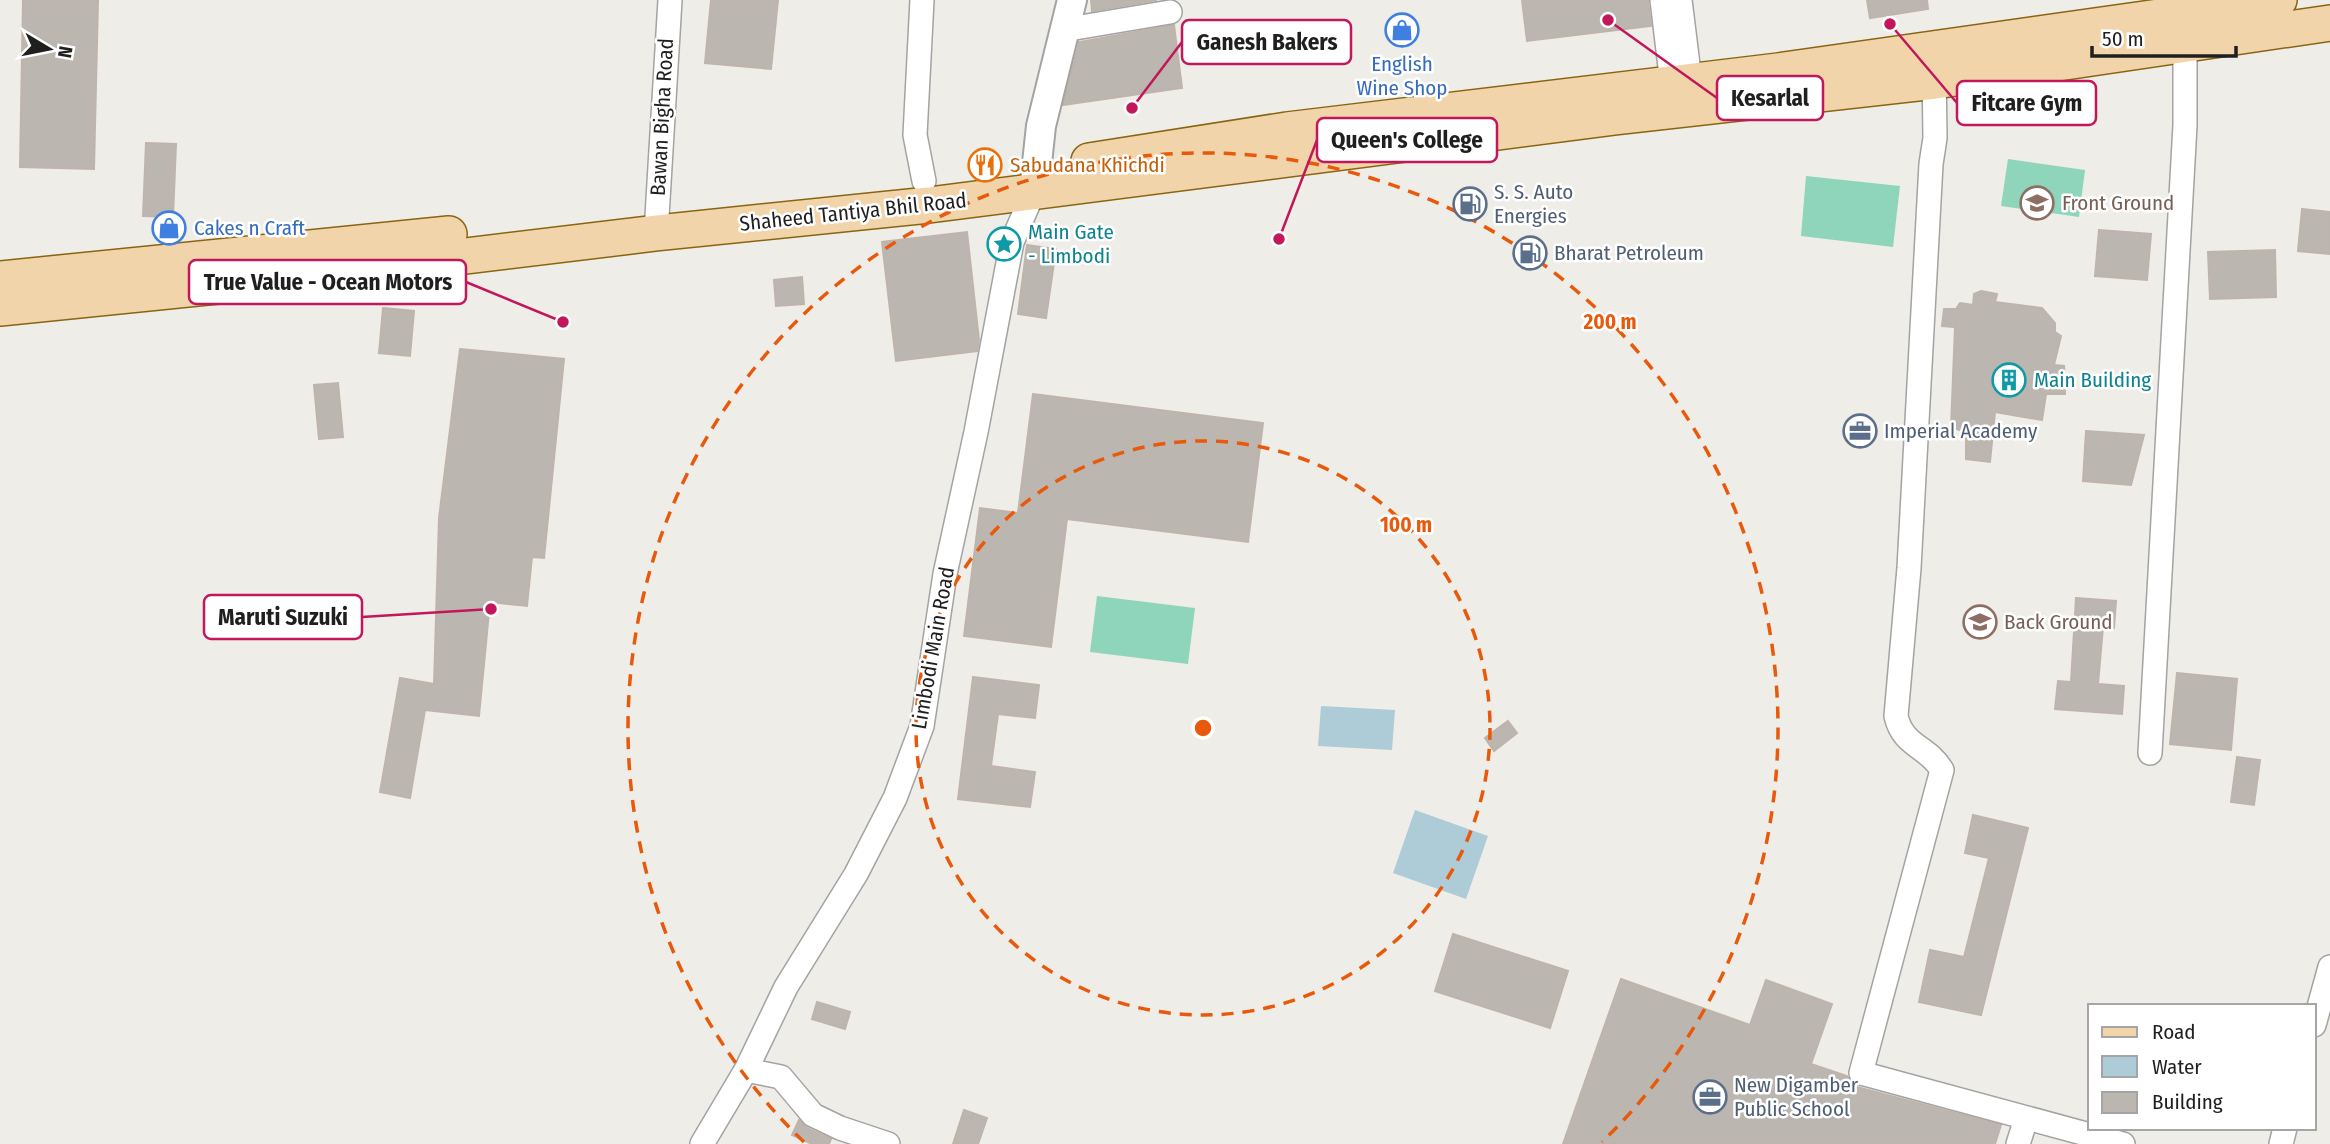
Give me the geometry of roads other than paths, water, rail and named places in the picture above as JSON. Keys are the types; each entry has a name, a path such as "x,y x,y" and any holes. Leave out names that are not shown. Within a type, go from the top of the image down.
{"main road":[{"name":"Shaheed Tantiya Bhil Road","path":"1661,92 1934,65 2279,0"},
{"name":"Shaheed Tantiya Bhil Road","path":"0,279 656,222 929,205 1035,180 1661,92 2185,43 2330,23"},
{"name":"Shaheed Tantiya Bhil Road","path":"0,308 199,288 924,181 1035,180"}],"street":[{"name":"Bawan Bigha Road","path":"656,222 670,0"},
{"path":"922,0 915,135 924,181"},
{"path":"1035,180 1041,126 1072,0"},
{"path":"1661,92 1662,0"},
{"path":"1661,92 1680,0"},
{"path":"1063,30 1170,12"},
{"path":"2150,753 2185,125 2185,43"},
{"path":"1934,65 1935,138 1931,164 1909,568 1896,716 1899,731 1910,742 1936,759 1942,770 1861,1073 2123,1144"},
{"name":"Limbodi Main Road","path":"702,1144 746,1070 786,987 856,874 895,798 922,726 945,574 1013,242 1035,180"},
{"path":"2316,1018 2330,967"},
{"path":"746,1070 781,1077 813,1115 840,1128 888,1144"},
{"path":"2018,1144 2026,1119"}],"water":[{"path":"1321,706 1395,710 1392,750 1318,746"},
{"path":"1415,810 1488,836 1466,899 1393,873"}],"place":[{"name":"Kesarlal","path":"1608,20"},
{"name":"Fitcare Gym","path":"1890,24"},
{"name":"English Wine Shop","path":"1402,30"},
{"name":"Ganesh Bakers","path":"1132,108"},
{"name":"Sabudana Khichdi","path":"985,165"},
{"name":"Front Ground","path":"2037,203"},
{"name":"S. S. Auto Energies","path":"1470,204"},
{"name":"Cakes n Craft","path":"169,228"},
{"name":"Queen's College","path":"1279,239"},
{"name":"Main Gate - Limbodi","path":"1004,244"},
{"name":"Bharat Petroleum","path":"1530,253"},
{"name":"True Value - Ocean Motors","path":"563,322"},
{"name":"Main Building","path":"2009,380"},
{"name":"Imperial Academy","path":"1860,431"},
{"name":"Maruti Suzuki","path":"491,609"},
{"name":"Back Ground","path":"1980,622"},
{"name":"New Digamber Public School","path":"1710,1097"}]}
